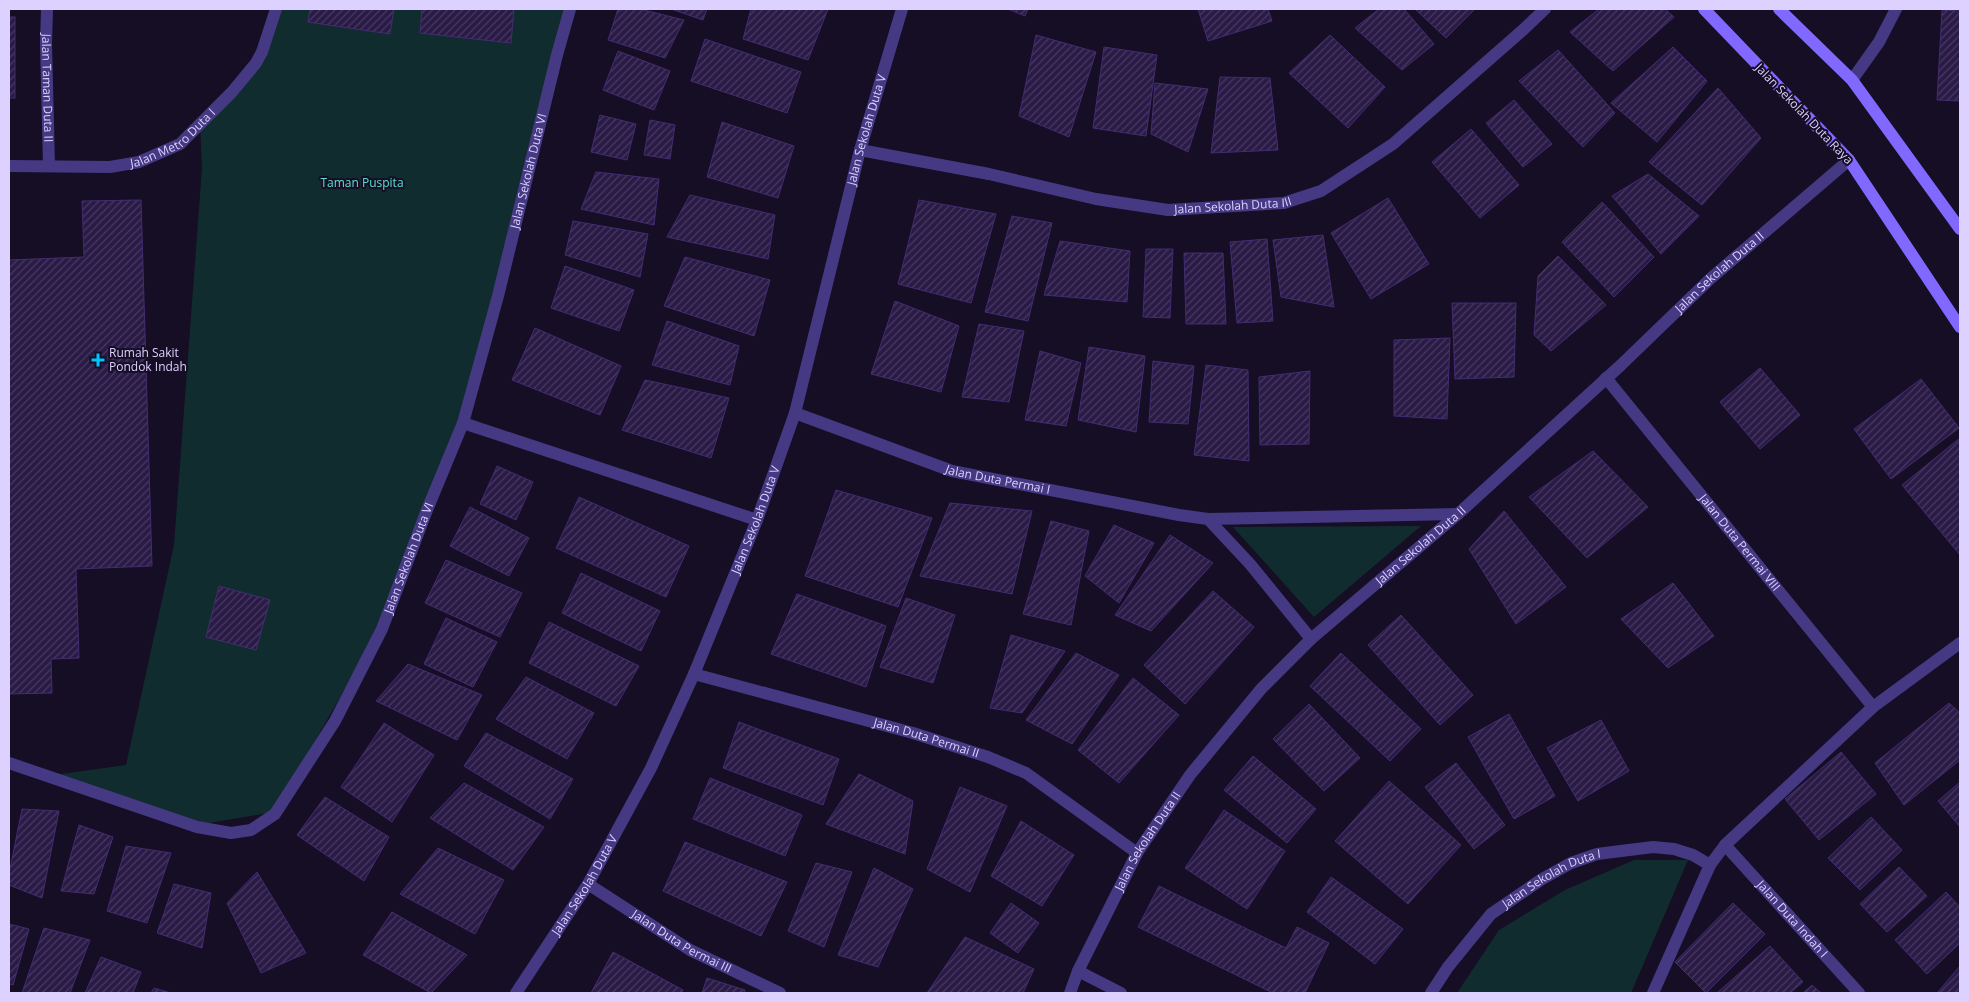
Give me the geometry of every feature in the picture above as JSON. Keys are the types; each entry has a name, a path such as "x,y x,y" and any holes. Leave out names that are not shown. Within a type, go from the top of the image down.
{"street":[{"name":"Jalan Taman Duta II","path":"47,9 49,166"},
{"name":"Jalan Metro Duta I","path":"9,166 110,167 139,162 180,144 232,92 256,63 262,52 276,9"},
{"name":"Jalan Sekolah Duta VI","path":"9,763 197,827 230,833 251,830 275,814 335,721 382,629 427,510 463,423 498,296 570,9"},
{"name":"Jalan Sekolah Duta V","path":"516,993 588,884 651,768 694,674 757,520 795,413 860,150 902,9"},
{"name":"Jalan Sekolah Duta III","path":"860,150 989,174 1096,199 1168,210 1284,203 1321,191 1394,144 1524,30 1545,9"},
{"name":"Jalan Sekolah Duta Raya","path":"1704,9 1849,160 1960,327"},
{"path":"1779,9 1852,80 1960,229"},
{"path":"1852,80 1879,42 1896,9"},
{"name":"Jalan Sekolah Duta II","path":"1070,993 1078,971 1137,853 1190,775 1261,689 1312,639 1458,514 1710,279 1849,160"},
{"name":"Jalan Duta Permai VIII","path":"1606,378 1874,706"},
{"name":"Jalan Duta Permai I","path":"795,413 952,472 1208,519 1458,514"},
{"path":"463,423 757,520"},
{"path":"1208,519 1250,564 1312,639"},
{"path":"1653,993 1710,865 1725,844 1874,706 1958,649"},
{"name":"Jalan Duta Permai II","path":"694,674 913,733 988,757 1026,773 1137,853"},
{"name":"Jalan Duta Indah I","path":"1725,844 1859,993"},
{"name":"Jalan Sekolah Duta I","path":"1431,993 1448,968 1491,914 1542,879 1571,863 1597,854 1653,847 1674,849 1693,855 1710,865"},
{"name":"Jalan Duta Permai III","path":"588,884 690,950 780,993"},
{"path":"1078,971 1121,993"}],"green space":[{"name":"Taman Puspita","path":"271,9 575,9 464,413 380,628 274,812 197,825 54,775 126,765 174,545 202,168 200,122 252,61"},
{"path":"1421,526 1314,617 1233,527"},
{"path":"1634,860 1688,860 1631,993 1457,993 1499,930 1565,890"}],"building":[{"path":"310,9 394,9 390,34 308,22"},
{"path":"422,9 514,9 511,43 420,33"},
{"path":"618,9 640,9 684,20 665,58 608,40"},
{"path":"671,9 707,9 703,20"},
{"path":"751,9 828,9 808,60 743,39"},
{"path":"1008,9 1028,9 1025,16"},
{"path":"1198,9 1268,9 1272,21 1208,41"},
{"path":"1379,9 1404,9 1434,44 1402,70 1355,28"},
{"path":"1415,9 1475,9 1446,38"},
{"path":"1599,9 1665,9 1674,17 1613,71 1570,32"},
{"path":"1942,10 1960,11 1960,101 1937,100"},
{"path":"9,17 15,17 15,98 9,98"},
{"path":"1036,35 1096,52 1069,137 1019,116"},
{"path":"1330,35 1385,87 1348,128 1289,73"},
{"path":"705,39 801,72 787,113 691,81"},
{"path":"1104,47 1157,55 1146,136 1093,128"},
{"path":"1673,47 1707,81 1657,142 1611,103"},
{"path":"1558,50 1615,113 1583,147 1519,81"},
{"path":"618,51 670,71 654,110 603,90"},
{"path":"1220,77 1270,78 1278,150 1211,153"},
{"path":"1155,83 1208,89 1188,152 1151,134"},
{"path":"1718,88 1761,138 1702,205 1649,162"},
{"path":"1514,100 1552,144 1523,167 1486,123"},
{"path":"600,115 636,124 627,160 591,152"},
{"path":"650,120 675,125 670,159 644,155"},
{"path":"722,122 794,146 778,198 707,177"},
{"path":"1471,129 1519,185 1480,218 1432,162"},
{"path":"596,172 659,179 654,225 581,209"},
{"path":"1648,174 1699,216 1661,254 1612,196"},
{"path":"690,195 775,215 768,259 667,237"},
{"path":"1388,198 1429,264 1371,299 1331,233"},
{"path":"141,200 152,566 76,569 79,658 51,659 52,693 9,694 9,260 84,257 82,201"},
{"path":"919,200 996,214 971,303 898,284"},
{"path":"1602,202 1654,257 1614,297 1562,242"},
{"path":"1012,216 1052,223 1028,321 985,312"},
{"path":"573,221 648,234 640,277 565,255"},
{"path":"1323,235 1334,307 1281,297 1273,240"},
{"path":"1267,239 1273,321 1237,323 1230,242"},
{"path":"1060,241 1130,251 1127,302 1044,295"},
{"path":"1146,249 1173,249 1170,318 1143,317"},
{"path":"1184,253 1223,253 1226,324 1186,324"},
{"path":"1558,256 1606,305 1551,351 1534,335 1538,276"},
{"path":"685,257 770,280 754,336 664,306"},
{"path":"565,266 634,290 619,331 551,308"},
{"path":"895,301 959,326 941,392 871,374"},
{"path":"1452,303 1516,303 1514,377 1455,379"},
{"path":"667,321 739,346 730,385 652,365"},
{"path":"979,324 1024,331 1009,402 962,397"},
{"path":"535,328 621,366 600,415 512,380"},
{"path":"1450,338 1447,419 1394,416 1394,340"},
{"path":"1089,347 1145,356 1136,432 1078,420"},
{"path":"1040,351 1081,363 1066,426 1025,420"},
{"path":"1153,361 1194,366 1188,424 1149,422"},
{"path":"1206,365 1248,370 1249,461 1194,455"},
{"path":"1760,368 1800,415 1760,449 1720,402"},
{"path":"1310,371 1309,444 1260,445 1259,377"},
{"path":"1921,379 1959,428 1891,479 1854,429"},
{"path":"645,380 729,398 711,458 622,430"},
{"path":"1960,438 1960,555 1902,485"},
{"path":"1593,451 1648,507 1587,558 1529,497"},
{"path":"497,466 533,482 516,520 480,504"},
{"path":"836,490 932,518 898,607 805,576"},
{"path":"579,497 689,546 666,597 556,548"},
{"path":"950,503 1032,511 1012,594 920,576"},
{"path":"470,507 529,538 509,576 450,546"},
{"path":"1504,511 1566,587 1516,624 1469,549"},
{"path":"1051,521 1089,531 1071,625 1023,614"},
{"path":"1114,525 1154,543 1119,603 1085,576"},
{"path":"1170,535 1213,563 1151,631 1115,615"},
{"path":"446,560 522,593 500,637 425,603"},
{"path":"581,573 660,611 641,651 562,613"},
{"path":"1673,583 1714,636 1668,668 1621,619"},
{"path":"219,586 270,600 256,650 206,637"},
{"path":"1213,591 1254,627 1185,704 1144,665"},
{"path":"797,594 886,626 866,687 771,654"},
{"path":"906,598 955,615 933,683 880,667"},
{"path":"1401,615 1473,695 1440,725 1368,645"},
{"path":"446,618 497,642 473,687 424,664"},
{"path":"549,622 639,666 616,706 529,663"},
{"path":"1011,635 1065,651 1022,713 990,708"},
{"path":"1076,653 1119,675 1072,744 1026,720"},
{"path":"1341,653 1421,729 1390,761 1310,686"},
{"path":"408,664 482,695 457,740 376,701"},
{"path":"526,677 594,713 567,759 496,719"},
{"path":"1133,678 1179,715 1119,783 1078,750"},
{"path":"1949,703 1960,713 1960,760 1904,805 1875,763"},
{"path":"1309,704 1360,758 1324,791 1273,739"},
{"path":"1509,714 1555,796 1514,819 1468,737"},
{"path":"1601,720 1629,771 1578,801 1547,748"},
{"path":"739,722 839,759 823,805 723,768"},
{"path":"384,723 434,755 392,822 341,787"},
{"path":"486,733 573,779 550,819 464,766"},
{"path":"1841,752 1876,794 1819,840 1785,799"},
{"path":"1253,756 1316,809 1287,843 1224,790"},
{"path":"1456,763 1505,825 1474,849 1425,787"},
{"path":"859,774 913,801 905,854 826,824"},
{"path":"710,778 802,815 785,856 693,819"},
{"path":"1389,781 1461,845 1408,904 1335,841"},
{"path":"1960,782 1960,827 1938,801"},
{"path":"464,783 544,827 513,870 430,818"},
{"path":"960,787 1007,806 970,892 927,869"},
{"path":"325,797 389,837 364,881 297,835"},
{"path":"22,809 59,811 42,898 9,885 9,874"},
{"path":"1224,810 1285,851 1247,909 1185,868"},
{"path":"1871,817 1902,850 1860,890 1828,858"},
{"path":"1021,821 1074,855 1042,906 991,876"},
{"path":"79,825 113,837 94,894 61,891"},
{"path":"685,842 787,882 761,936 663,891"},
{"path":"126,846 171,853 147,923 107,911"},
{"path":"438,848 504,880 475,934 400,894"},
{"path":"816,863 852,872 824,947 788,931"},
{"path":"1899,867 1927,896 1887,932 1860,904"},
{"path":"874,868 913,889 878,967 838,955"},
{"path":"257,872 306,953 261,973 227,903"},
{"path":"1331,877 1403,929 1375,964 1307,912"},
{"path":"174,884 211,893 202,948 157,933"},
{"path":"1159,886 1286,948 1297,927 1329,943 1305,993 1273,993 1138,927"},
{"path":"1946,892 1960,907 1960,943 1927,974 1895,940"},
{"path":"1011,903 1039,923 1018,953 990,933"},
{"path":"1733,903 1765,934 1706,993 1675,962"},
{"path":"392,912 467,955 431,993 363,955"},
{"path":"9,924 29,929 13,985 9,984"},
{"path":"44,928 90,940 70,993 22,993"},
{"path":"965,937 1034,969 1023,993 927,993"},
{"path":"1770,946 1803,982 1790,993 1717,993"},
{"path":"613,952 683,990 681,993 591,993"},
{"path":"101,957 141,972 133,993 85,993"},
{"path":"1960,966 1960,993 1937,993"},
{"path":"707,978 745,990 744,993 702,993"},
{"path":"1812,985 1821,993 1803,993"},
{"path":"154,988 171,993 151,993"}],"place":[{"name":"Rumah Sakit Pondok Indah","path":"98,360"}]}
